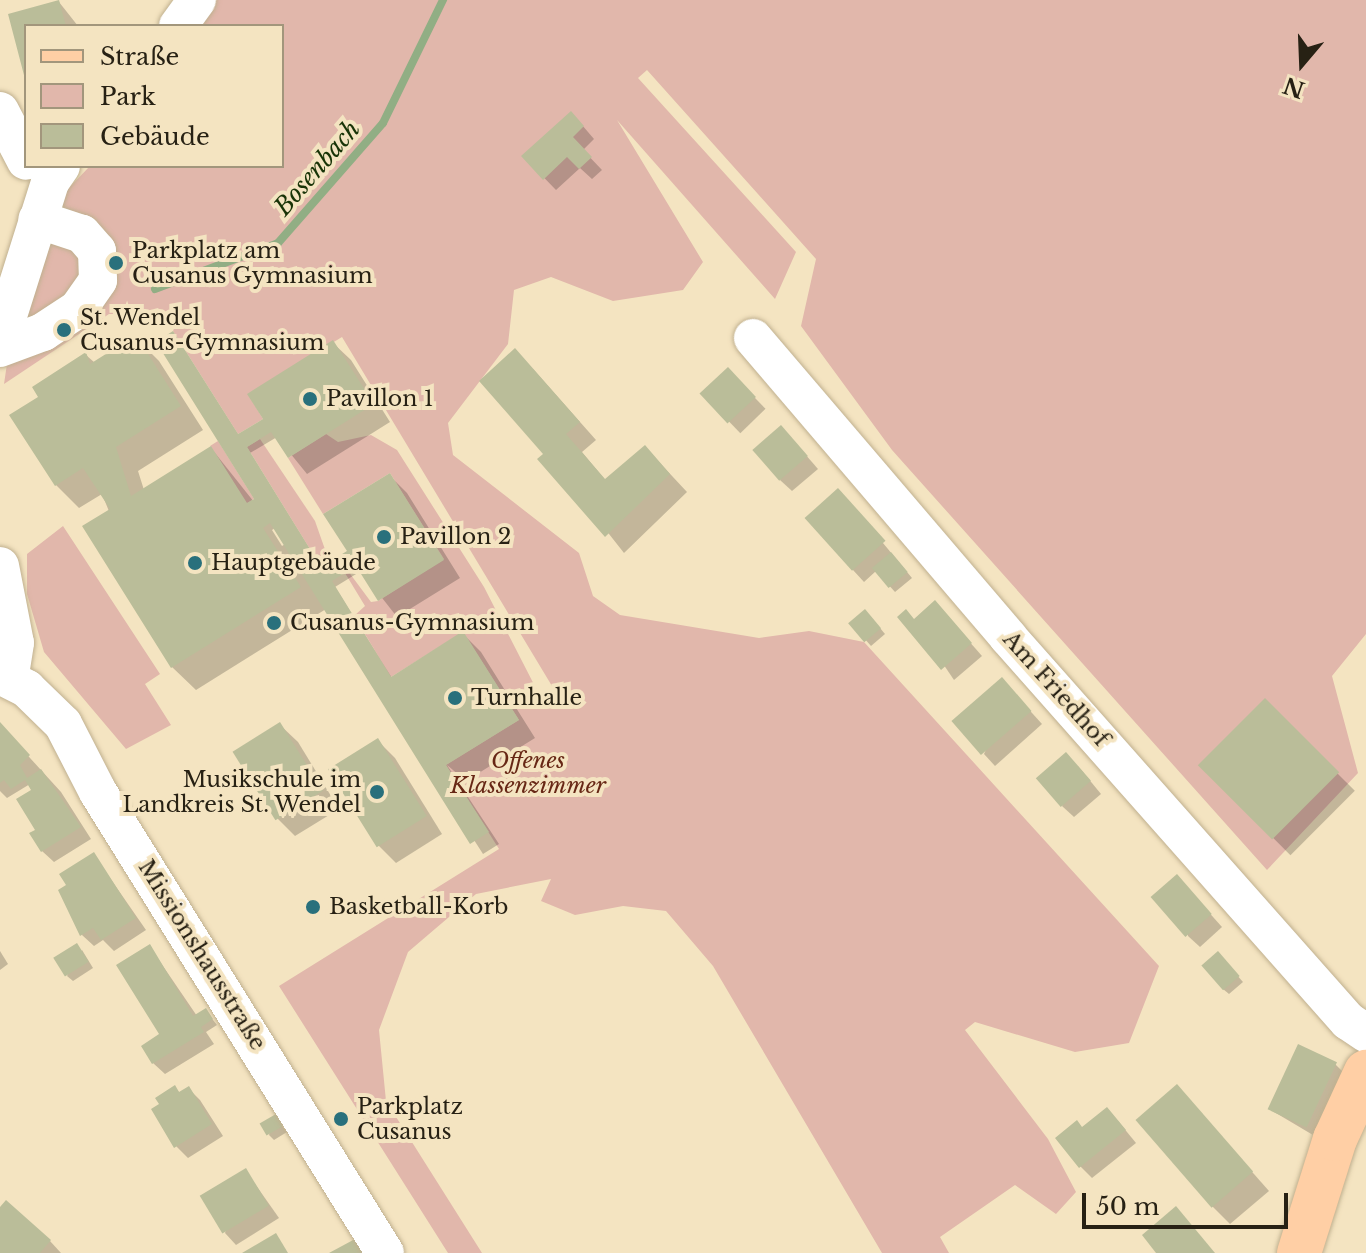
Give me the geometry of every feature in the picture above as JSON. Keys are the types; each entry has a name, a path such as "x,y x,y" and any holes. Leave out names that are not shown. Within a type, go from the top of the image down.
{"main road":[{"path":"1299,1253 1330,1152 1366,1072"}],"street":[{"path":"179,24 197,0"},
{"path":"0,111 24,144"},
{"path":"0,341 37,219 42,169"},
{"path":"0,348 43,332 78,309 98,280 97,251 82,234 37,219"},
{"name":"Am Friedhof","path":"753,338 996,624 1348,1021 1366,1033"},
{"path":"0,566 15,643 5,677"},
{"name":"Missionshausstraße","path":"5,677 44,703 63,724 98,792 385,1253"}],"green space":[{"name":"Offenes Klassenzimmer","path":"217,0 1366,0 1366,634 1332,676 1358,773 1267,870 892,450 801,326 816,259 647,70 638,78 796,252 775,299 617,120 703,262 683,290 613,301 551,277 514,290 508,344 448,423 453,455 579,553 593,596 620,615 759,638 809,631 864,642 1159,966 1129,1043 1075,1052 975,1022 965,1030 1048,1139 1076,1192 1056,1214 1015,1185 940,1237 949,1253 882,1253 713,966 666,911 623,906 575,915 541,901 551,879 476,894 408,952 379,1030 386,1101 482,1253 448,1253 279,986 499,849 446,765 519,720 463,632 391,677 354,616 365,606 345,573 348,571 371,602 378,601 444,559 390,473 323,514 288,458 326,434 338,442 371,435 397,450 484,587 544,704 558,696 342,337 248,394 263,419 238,434 173,331 180,314 109,314 4,384 12,330 65,192 88,168 284,168 284,24 199,24"},
{"path":"260,439 315,521 328,558 321,567 247,447"},
{"path":"218,441 254,499 246,503 210,446"},
{"path":"63,526 160,674 145,684 171,725 126,749 44,652 27,594 27,554"}],"building":[{"path":"59,0 65,24 24,24 24,75 8,14"},
{"path":"571,111 584,126 573,137 592,157 579,169 567,157 543,180 521,156"},
{"path":"173,331 238,434 263,419 247,394 333,340 374,404 288,458 271,432 247,447 321,567 347,551 323,514 390,473 444,560 378,601 356,566 332,581 391,677 463,631 519,720 446,765 489,832 470,844 270,523 263,528 301,587 171,668 82,526 110,509 83,468 55,486 9,415 38,397 32,387 86,352 90,364 136,335 181,406 116,447 131,496 211,446 247,503 254,499 156,342"},
{"path":"515,348 580,422 566,434 605,479 645,445 670,474 605,537 537,459 543,454 479,381"},
{"path":"728,367 756,397 727,424 699,394"},
{"path":"781,425 808,456 779,481 752,450"},
{"path":"838,488 886,541 852,571 805,518"},
{"path":"891,552 908,572 889,588 872,568"},
{"path":"935,600 972,643 941,670 897,617 906,609 914,619"},
{"path":"865,609 881,628 864,642 848,623"},
{"path":"1002,677 1032,711 981,755 951,721"},
{"path":"1265,698 1339,772 1272,839 1198,765"},
{"path":"0,722 30,755 20,765 27,778 41,769 81,827 41,852 29,833 35,830 16,799 31,790 25,780 11,789 4,780 0,783"},
{"path":"280,722 323,791 275,820 233,752"},
{"name":"Musikschule im Landkreis St. Wendel","path":"378,738 427,816 377,847 328,769"},
{"path":"1066,752 1091,781 1061,807 1036,778"},
{"path":"94,852 136,918 101,940 93,928 80,936 58,890 66,885 59,874"},
{"path":"1177,874 1212,914 1185,937 1151,897"},
{"path":"77,943 89,962 65,976 53,958"},
{"path":"150,944 193,1016 206,1008 213,1019 201,1027 204,1032 152,1064 141,1046 159,1034 116,965"},
{"path":"1218,951 1240,976 1223,990 1201,965"},
{"path":"1298,1044 1337,1062 1307,1127 1268,1109"},
{"path":"1177,1084 1253,1172 1212,1208 1135,1120"},
{"path":"175,1085 179,1092 189,1086 212,1124 174,1148 151,1109 159,1104 155,1098"},
{"path":"1107,1107 1126,1130 1079,1168 1055,1138 1077,1120 1082,1127"},
{"path":"276,1114 283,1126 267,1136 260,1124"},
{"path":"246,1168 269,1206 222,1234 200,1196"},
{"path":"6,1200 51,1240 40,1253 0,1253 0,1207"},
{"path":"1176,1206 1215,1253 1156,1253 1142,1235"},
{"path":"276,1233 288,1253 242,1253"},
{"path":"355,1239 363,1253 329,1253"}],"waterway":[{"name":"Bosenbach","path":"155,289 278,243 383,123 443,0"}],"place":[{"name":"Parkplatz am Cusanus Gymnasium","path":"116,263"},
{"name":"St. Wendel Cusanus-Gymnasium","path":"64,330"},
{"name":"Pavillon 1","path":"310,399"},
{"name":"Pavillon 2","path":"384,537"},
{"name":"Hauptgebäude","path":"195,563"},
{"name":"Cusanus-Gymnasium","path":"274,623"},
{"name":"Turnhalle","path":"455,698"},
{"name":"Musikschule im Landkreis St. Wendel","path":"377,792"},
{"name":"Basketball-Korb","path":"313,907"},
{"name":"Parkplatz Cusanus","path":"341,1119"}]}
